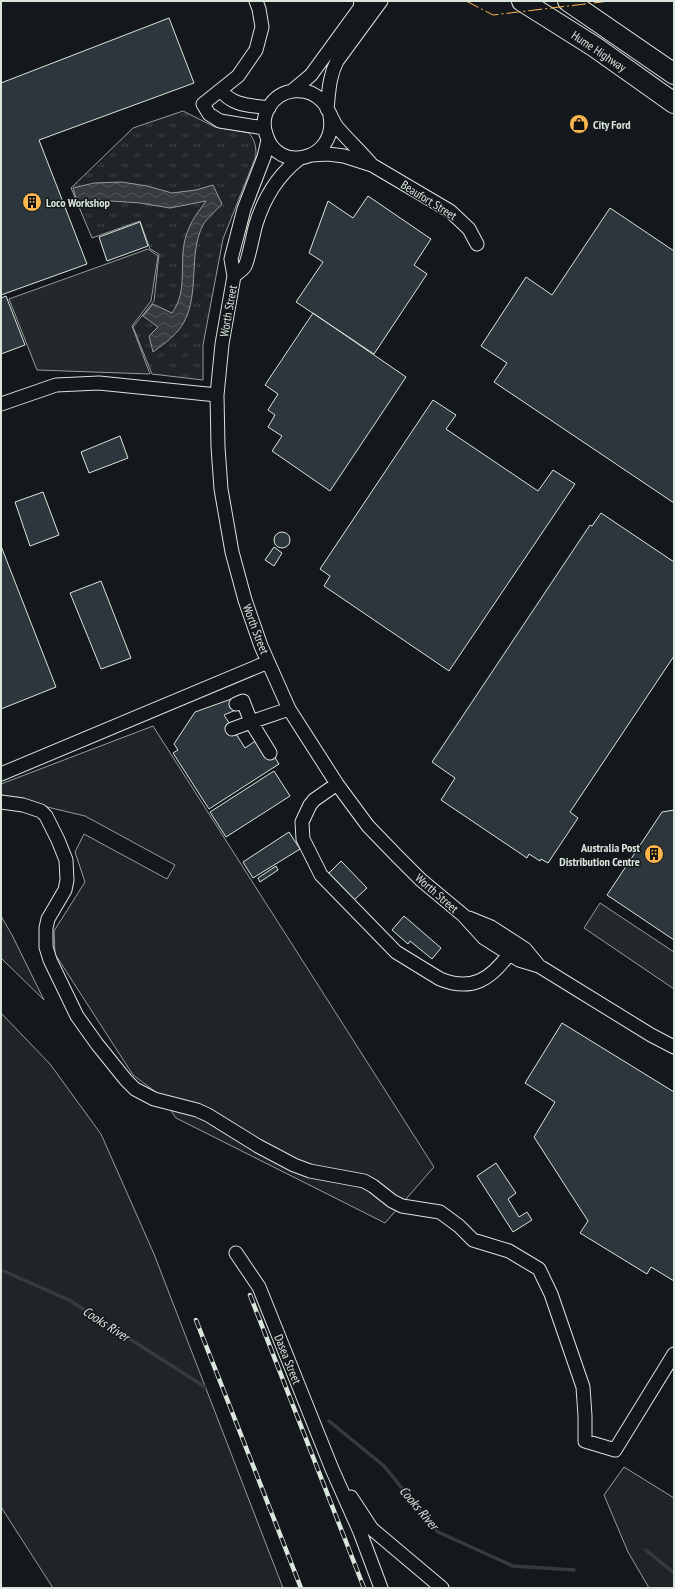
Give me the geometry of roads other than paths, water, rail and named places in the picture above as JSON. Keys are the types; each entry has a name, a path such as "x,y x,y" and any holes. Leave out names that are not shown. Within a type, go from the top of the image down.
{"highway":[{"name":"Hume Highway","path":"522,1 595,47 674,103"},
{"name":"Hume Highway","path":"568,1 674,74"}],"street":[{"path":"256,1 262,27 256,50 238,76 203,104 209,114 220,121 266,134"},
{"path":"368,1 337,61 329,81 329,112 331,125 329,137 322,148 306,157 287,156 279,153 266,134 265,116 269,108 277,98 292,91 311,75 368,1"},
{"path":"221,90 226,97 234,102 269,108"},
{"path":"292,91 312,94 320,99 329,112"},
{"name":"Beaufort Street","path":"329,112 338,127 372,166"},
{"name":"Worth Street","path":"266,134 264,157 237,232 231,259 234,276 226,314 217,395 219,461 221,489 232,552 245,600 268,662 289,709 337,784 368,826 421,880 463,915 484,938 519,960 539,966 651,1035 674,1047"},
{"name":"Beaufort Street","path":"306,157 328,154 344,156 372,166 457,216 469,229 477,244"},
{"name":"Worth Street","path":"234,276 245,266 259,218 272,188 288,167 306,157"},
{"path":"1,404 56,384 99,384 217,395"},
{"path":"1,774 268,662"},
{"path":"236,704 243,701 251,722 270,753"},
{"path":"232,728 289,709"},
{"path":"337,784 314,800 310,805 302,822 303,839 321,875 396,952 440,979 448,982 464,984 488,978 500,967 509,954"},
{"path":"1,802 23,805 41,811 46,816 58,840 66,860 67,880 65,890 48,919 46,928 46,948 50,960 83,1026 111,1062 135,1089 154,1099 197,1110 208,1115 258,1146 294,1165 321,1173 356,1178 374,1186 392,1201 402,1206 440,1212 459,1226 472,1240 509,1252 539,1269 551,1294 583,1387 585,1441 615,1450 674,1354"},
{"name":"Worth Street","path":"463,915 491,927 525,950 539,966"},
{"name":"Dasea Street","path":"236,1253 260,1287 332,1469"},
{"path":"332,1469 360,1532 382,1588"},
{"path":"332,1469 372,1529 442,1588"}],"water":[{"path":"122,182 147,186 172,193 196,190 213,185 222,204 205,222 199,236 196,248 192,298 184,322 174,335 153,352 149,336 158,327 143,316 153,304 172,313 177,304 182,285 183,255 186,236 197,213 206,201 170,208 140,203 96,200 78,205 73,188 94,183"}],"waterway":[{"name":"Cooks River","path":"1,1270 69,1300 205,1387"},
{"name":"Cooks River","path":"329,1421 384,1466 438,1532 513,1566 574,1570"},
{"name":"Cooks River","path":"646,1550 674,1573"}],"railway":[{"path":"250,1295 364,1588"},
{"path":"196,1320 301,1588"}],"place":[{"name":"City Ford","path":"579,124"},
{"name":"Loco Workshop","path":"32,202"},
{"name":"Australia Post Distribution Centre","path":"654,854"}]}
